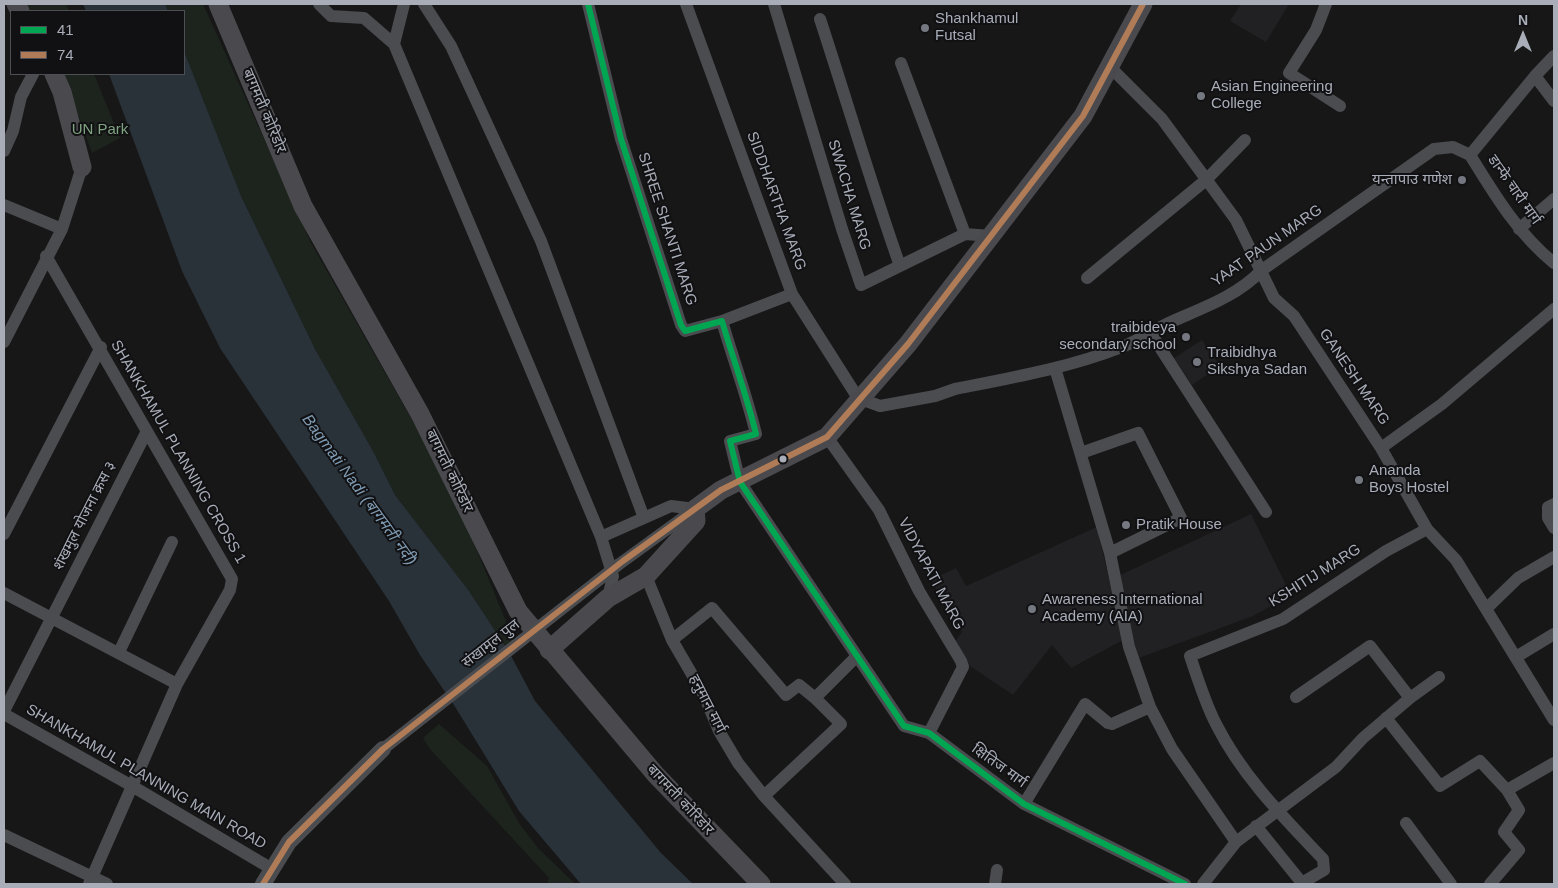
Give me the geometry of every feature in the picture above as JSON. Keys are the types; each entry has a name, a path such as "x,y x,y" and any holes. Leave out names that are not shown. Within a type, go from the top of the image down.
{"main road":[{"name":"बागमती कोरिडोर","path":"218,4 304,206 420,414 518,611 656,775 761,884"},
{"path":"549,650 608,598 646,576 696,521 694,509 721,490 762,471 827,436 858,398 908,344 1083,116 1143,4"},
{"path":"54,75 62,92 82,168"}],"street":[{"path":"319,4 331,16 364,18 394,44 601,537 613,576 608,598"},
{"path":"394,44 404,4"},
{"path":"424,4 451,46 541,241 644,518"},
{"name":"SHREE SHANTI MARG","path":"588,4 621,139 681,325 685,331 722,321"},
{"name":"SIDDHARTHA MARG","path":"686,4 792,294 858,398"},
{"name":"SWACHA MARG","path":"774,4 842,229 861,285 965,234"},
{"path":"1326,4 1316,30 1290,73 1340,106"},
{"path":"820,19 865,156 876,198 900,266"},
{"path":"1470,155 1535,76 1554,56"},
{"path":"901,63 965,234 991,236"},
{"name":"GANESH MARG","path":"1109,66 1162,119 1236,220 1274,298 1294,316 1381,448 1427,529 1456,560 1554,720"},
{"path":"4,151 13,131 20,97 32,75"},
{"path":"1535,76 1554,100"},
{"path":"1086,278 1206,180 1245,140"},
{"name":"YAAT PAUN MARG","path":"858,398 880,406 935,396 954,389 1055,368 1124,346 1150,332 1228,297 1251,281 1262,270 1434,149 1453,147 1470,155"},
{"name":"डान्फे चारी मार्ग","path":"1470,155 1493,193 1519,229 1538,251 1554,263"},
{"path":"4,342 46,256 62,229 82,168"},
{"path":"1519,229 1554,199"},
{"path":"4,205 62,229"},
{"name":"SHANKHAMUL PLANNING CROSS 1","path":"46,256 232,579 230,590 177,684 91,880"},
{"path":"747,478 730,441 756,434 722,321 792,294"},
{"path":"1381,448 1442,404 1554,309"},
{"path":"1150,332 1266,512"},
{"path":"4,534 100,347"},
{"path":"1055,368 1110,553 1129,647 1150,707 1172,749 1236,842"},
{"name":"शंखमुल योजना क्रस ३","path":"4,712 51,616 147,431"},
{"path":"1081,453 1138,433 1181,518 1110,553"},
{"name":"VIDYAPATI MARG","path":"827,436 879,510 919,590 963,667 929,733"},
{"name":"क्षितिज मार्ग","path":"747,478 856,657 904,726 929,733 1024,804 1085,704 1108,724 1112,724 1150,707"},
{"path":"1554,504 1548,507 1548,518 1554,528"},
{"path":"601,537 671,506 694,509"},
{"name":"संखामुल पुल","path":"384,749 618,565 694,509"},
{"name":"KSHITIJ MARG","path":"1277,811 1244,770 1216,725 1190,656 1283,618 1378,556 1427,529"},
{"path":"119,652 172,542"},
{"path":"1487,608 1518,578 1554,558"},
{"name":"हनुमान मार्ग","path":"646,576 672,640 704,695 719,731 738,763 764,796 845,884"},
{"path":"4,593 51,616 177,684"},
{"path":"672,640 712,608 786,695 799,684 841,724 764,796"},
{"path":"1516,657 1554,634"},
{"path":"1296,697 1370,646 1410,698"},
{"path":"815,698 856,657"},
{"path":"1203,884 1236,842 1336,767 1386,718 1439,677"},
{"name":"SHANKHAMUL PLANNING MAIN ROAD","path":"4,712 272,869"},
{"path":"1386,718 1440,786 1480,761 1507,790 1519,810 1504,832 1519,850 1490,884"},
{"path":"263,884 289,842 384,749"},
{"path":"1507,790 1554,763"},
{"path":"1024,804 1185,884"},
{"path":"1256,826 1301,883 1324,870 1323,859 1277,811"},
{"path":"1406,824 1451,884"},
{"path":"4,834 91,880 106,884"},
{"path":"995,884 998,870"}],"shaded area":[{"path":"1241,4 1289,4 1266,42 1230,21"},
{"name":"Traibidhya Sikshya Sadan","path":"1202,340 1220,366 1192,385 1174,358"},
{"path":"1251,514 1291,595 1253,616 1136,659 1116,577"},
{"name":"Awareness International Academy (AIA)","path":"1097,527 1123,640 1071,668 1052,645 1013,695 948,651 962,632 931,580 956,568 966,586"}],"green space":[{"path":"27,4 66,4 69,10 30,10"},
{"path":"165,4 203,4 311,243 453,492 514,641 509,652 469,591 395,495 373,451 315,349 241,196 185,54 185,10 168,10"},
{"name":"UN Park","path":"64,75 94,75 120,138 92,153"},
{"path":"439,724 487,766 519,823 538,848 575,884 550,884 547,881 549,878 430,749 423,738"}],"water":[{"path":"83,4 165,4 168,10 86,10"},
{"name":"Bagmati Nadi (बागमती नदी)","path":"185,54 241,196 315,349 373,451 395,495 469,591 509,652 535,701 661,853 693,884 581,884 519,811 454,705 420,655 389,601 220,348 182,271 109,75 185,75"}],"transit line":[{"name":"41","path":"588,4 621,139 681,325 685,331 722,321 756,434 730,441 740,482 904,726 929,733 1024,804 1185,884"},
{"name":"74","path":"263,884 289,842 383,749 623,561 721,490 827,437 908,344 1083,116 1143,4"}],"place":[{"name":"Shankhamul Futsal","path":"925,28"},
{"name":"Asian Engineering College","path":"1201,96"},
{"name":"यन्तापाउ गणेश","path":"1462,180"},
{"name":"traibideya secondary school","path":"1186,337"},
{"name":"Traibidhya Sikshya Sadan","path":"1197,362"},
{"name":"Ananda Boys Hostel","path":"1359,480"},
{"name":"Pratik House","path":"1126,525"},
{"name":"Awareness International Academy (AIA)","path":"1032,609"}]}
